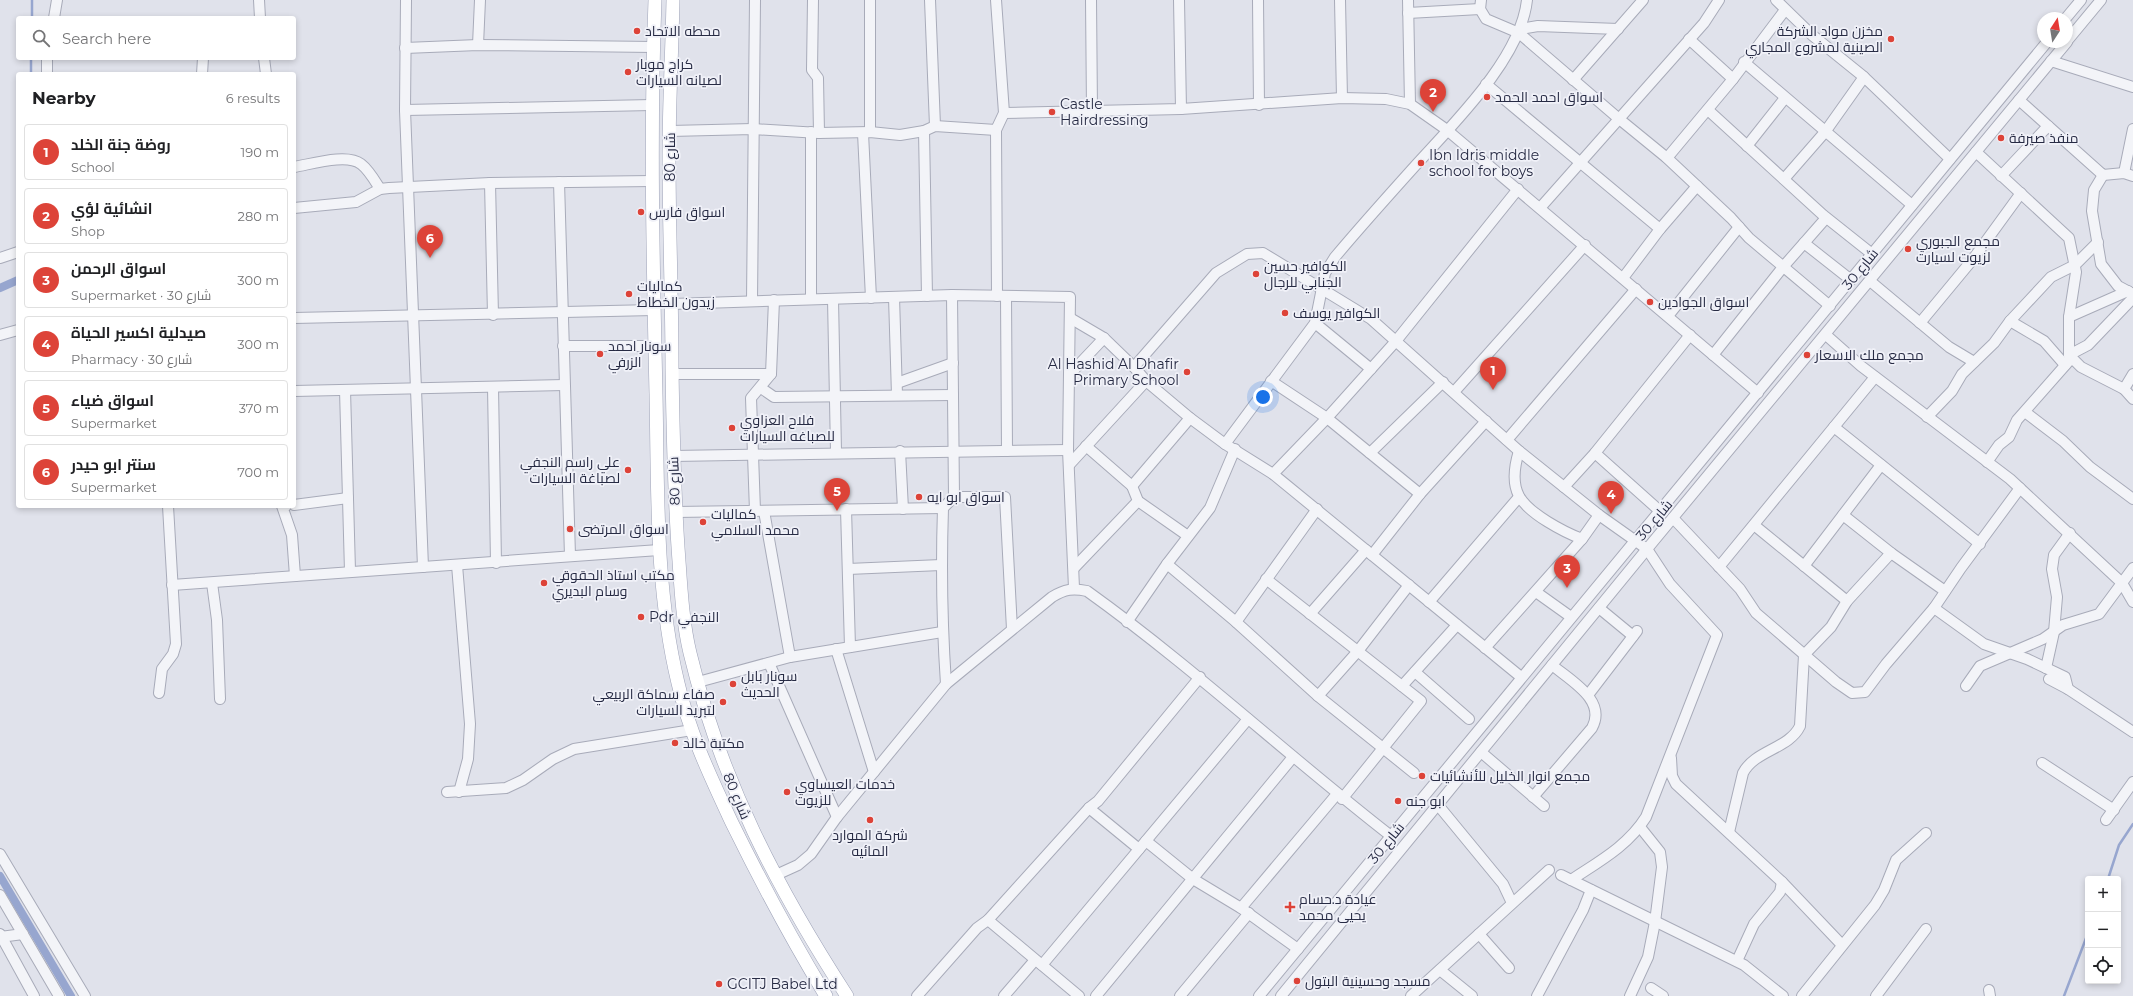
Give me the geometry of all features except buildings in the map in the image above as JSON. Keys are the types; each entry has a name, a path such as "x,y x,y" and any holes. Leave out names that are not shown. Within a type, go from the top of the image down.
{"main road":[{"name":"شارع 80","path":"655,0 652,105 654,310 659,550 663,604 678,683 692,730 716,788 763,886 826,996"},
{"name":"شارع 80","path":"673,0 669,158 673,456 675,512 681,584 689,650 722,761 754,835 814,946 847,996"},
{"path":"653,160 660,166 668,163 669,158"},
{"path":"653,202 654,198 661,194 668,197 670,201"}],"street":[{"path":"54,16 57,0"},
{"path":"259,0 260,16"},
{"path":"406,0 405,110 407,187 414,317 423,567"},
{"path":"478,45 480,0"},
{"path":"752,301 755,0"},
{"path":"811,299 815,132 818,78 812,70 813,0"},
{"path":"870,0 867,133 871,298"},
{"path":"930,0 935,126"},
{"path":"996,0 1004,113 996,130 1007,451"},
{"path":"1090,0 1092,110"},
{"path":"1179,0 1181,109"},
{"path":"1258,0 1259,105"},
{"path":"1340,0 1342,98"},
{"path":"1408,0 1410,104"},
{"path":"1225,444 1315,323 1325,273 1335,257 1486,84 1502,62 1519,31 1527,0"},
{"path":"1573,80 1643,0"},
{"path":"1540,208 1704,22 1719,0"},
{"path":"1776,0 1812,35 1864,77 1950,159"},
{"path":"2071,12 2081,0"},
{"name":"شارع 30","path":"2073,35 2101,0"},
{"path":"1408,13 1480,5 1486,19 1519,31 1573,80 1667,158 1749,238 1830,306"},
{"path":"1667,158 1733,79 1744,62 1785,10"},
{"path":"1519,31 1538,26 1618,29"},
{"path":"1689,39 1733,79"},
{"path":"405,48 478,45 654,46"},
{"name":"شارع 30","path":"1259,996 1571,617 1661,512 2041,48"},
{"name":"شارع 30","path":"1281,996 1647,549 1826,335 2062,48"},
{"path":"46,72 47,60"},
{"path":"202,72 203,60"},
{"path":"264,60 266,72"},
{"path":"2051,61 2133,87"},
{"path":"1744,62 1912,205"},
{"path":"1784,179 1825,132 1864,77"},
{"path":"1486,84 1660,229"},
{"path":"1004,113 1181,109 1259,105 1342,98 1386,99 1410,104 1447,130 1585,245 1758,393"},
{"path":"1747,146 1785,98"},
{"path":"2019,100 2103,175 2129,175 2133,129"},
{"path":"405,110 652,105"},
{"path":"1708,110 1826,218 1872,254"},
{"path":"670,130 753,129 900,135 924,131 935,126 996,130"},
{"path":"2001,176 2048,126"},
{"path":"924,131 927,296"},
{"path":"1976,152 2069,238 2075,265 2076,279 2069,317 2069,359"},
{"path":"296,167 342,159 352,160 364,166 380,189"},
{"path":"2103,175 2094,190 2092,211 2101,264 2118,286 2131,294"},
{"path":"296,208 356,202 365,199 380,189 490,183 653,181"},
{"path":"559,182 570,556"},
{"path":"490,183 493,314"},
{"path":"1622,278 1660,229 1697,186"},
{"path":"1273,474 1327,418 1396,341 1518,189"},
{"path":"1920,323 1973,259 2021,193"},
{"path":"1713,354 1783,267 1826,218"},
{"path":"1668,316 1739,227"},
{"path":"1927,417 1974,362 1994,343 2010,321 2051,277 2075,265 2098,242"},
{"path":"1804,243 1851,280"},
{"path":"1454,392 1585,245"},
{"path":"0,258 16,253"},
{"path":"1134,367 1216,273 1248,254 1263,253 1371,319 1519,451 1599,515 1647,549 1670,584 1717,635 1646,817 1640,827 1624,844 1571,880"},
{"path":"1870,281 1949,347 1974,362"},
{"path":"1507,440 1636,289"},
{"path":"2069,317 2131,294"},
{"path":"1987,462 1999,445 2009,437 2017,420 2069,359 2088,345 2131,294"},
{"path":"672,304 952,295 1070,297 1068,450 1074,588"},
{"path":"946,684 942,632 941,565 943,508 954,496 952,295"},
{"path":"894,297 897,395"},
{"path":"833,298 836,452"},
{"path":"774,300 771,374 761,388 751,398 753,454 760,511 790,657"},
{"path":"296,318 414,317 654,310"},
{"path":"1070,318 1104,338 1146,381 1190,418 1225,444 1273,474 1521,678"},
{"path":"2010,321 2044,341 2081,367 2124,389 2133,399"},
{"path":"1315,323 1371,369"},
{"path":"0,335 16,331"},
{"path":"1564,487 1595,453 1690,335"},
{"path":"1826,335 1875,376 2020,488 2122,583 2133,602"},
{"path":"1069,375 1104,338"},
{"path":"563,346 655,346"},
{"path":"897,383 953,363"},
{"path":"672,374 771,374"},
{"path":"2124,389 2133,374"},
{"path":"1719,567 1875,376"},
{"path":"1069,465 1146,381"},
{"path":"1271,381 1327,418 1420,494"},
{"path":"1370,453 1443,382"},
{"path":"296,391 564,385"},
{"path":"493,387 496,563"},
{"path":"761,388 774,397 953,395"},
{"path":"345,390 350,571"},
{"path":"2025,412 2063,441 2090,467 2133,498"},
{"path":"1132,486 1190,418"},
{"path":"1310,614 1369,552 1486,421"},
{"path":"1834,427 1980,544"},
{"path":"1086,446 1132,486 1138,501 1188,536"},
{"path":"1127,622 1167,564 1210,508 1235,449"},
{"path":"673,456 953,450 1068,450"},
{"path":"900,451 903,508"},
{"path":"1519,451 1515,464 1516,486 1519,497 1527,506 1558,530 1582,539"},
{"path":"1595,453 1661,512"},
{"path":"1804,566 1881,465"},
{"path":"1673,518 1740,589 1756,613 1804,655 1852,693 1865,692 1886,664 1934,608 2020,488"},
{"path":"954,496 1005,497 1012,629"},
{"path":"1429,602 1519,497"},
{"path":"296,505 348,498"},
{"path":"1074,568 1138,501"},
{"path":"159,693 162,669 166,662 174,654 176,644 168,508"},
{"path":"282,508 292,535 295,576"},
{"path":"675,512 943,508"},
{"path":"1236,622 1317,509"},
{"path":"846,510 850,647"},
{"path":"1485,648 1582,539 1599,515"},
{"path":"1843,515 1945,591"},
{"path":"1650,524 1661,533"},
{"path":"1754,525 1848,601"},
{"path":"2046,668 2054,632 2057,597 2052,569 2054,555 2070,533"},
{"path":"172,585 350,571 496,563 659,550"},
{"path":"1729,832 1743,773 1746,767 1756,758 1794,735 1800,726 1804,655 1831,627 1848,601 1891,552"},
{"path":"1167,564 1236,622 1318,696 1414,773"},
{"path":"457,565 470,724 468,759 459,792"},
{"path":"848,569 941,565"},
{"path":"1966,686 1980,666 2043,639 2063,625 2099,614 2133,568"},
{"path":"1180,996 1245,911 1340,796 1384,749 1421,701 1266,579"},
{"path":"212,583 217,620 220,699"},
{"path":"1318,696 1358,652 1409,585"},
{"path":"776,875 805,860 837,817 946,684 1012,629 1062,591 1074,588 1088,591 1200,677 1293,757 1391,836"},
{"path":"1536,592 1571,617"},
{"path":"1588,695 1635,634 1599,608"},
{"path":"1934,608 1984,644 2010,653 2065,677 2068,689"},
{"path":"1402,686 1457,625"},
{"path":"698,682 790,657 942,632"},
{"path":"836,649 874,772"},
{"path":"769,663 837,817"},
{"path":"1533,797 1592,728 1596,711 1588,695 1552,665"},
{"path":"1415,672 1469,719"},
{"path":"919,995 977,928 988,920 1089,808 1098,802 1200,677"},
{"path":"2049,679 2068,689 2133,732"},
{"path":"1004,996 1039,963 1142,845 1248,719"},
{"path":"447,792 506,788 523,780 552,759 574,749 692,730"},
{"path":"1481,752 1544,806"},
{"path":"1671,754 1672,776 1676,784 1782,882 1842,945"},
{"path":"1096,996 1293,757"},
{"path":"2042,763 2114,810"},
{"path":"2106,820 2133,782"},
{"path":"1438,805 1503,884 1512,903"},
{"path":"1089,808 1193,879 1245,911 1298,950"},
{"path":"1630,996 1648,958 1655,922 1662,867 1660,852 1640,827"},
{"path":"1802,996 1880,898 1896,860 1926,834"},
{"path":"0,854 86,996"},
{"path":"1412,996 1549,870"},
{"path":"1360,874 1365,881 1373,884"},
{"path":"1561,875 1737,961 1783,996"},
{"path":"1737,961 1754,924 1772,904 1780,892 1782,882"},
{"path":"1347,890 1360,901"},
{"path":"1537,996 1583,910 1591,890"},
{"path":"0,895 59,996"},
{"path":"988,920 1079,996"},
{"path":"1876,996 1926,929"},
{"path":"23,934 1,936 34,996"},
{"path":"1479,934 1509,968"},
{"path":"1440,970 1472,996"},
{"path":"1651,988 1663,996"}],"waterway":[{"path":"32,0 32,16"},
{"path":"31,60 31,72"},
{"path":"0,288 16,281"},
{"path":"2109,876 2119,845 2133,824"},
{"path":"0,876 71,996"},
{"path":"2064,996 2085,941"}],"place":[{"name":"محطه الاتحاد","path":"637,31"},
{"name":"مخزن مواد الشركة الصينية لمشروع المجاري","path":"1891,39"},
{"name":"كراج موبار لصيانه السيارات","path":"628,72"},
{"name":"اسواق احمد الحمد","path":"1487,97"},
{"name":"Castle Hairdressing","path":"1052,112"},
{"name":"انشائية لؤي","path":"1433,112"},
{"name":"منفذ صيرفة","path":"2001,138"},
{"name":"Ibn Idris middle school for boys","path":"1421,163"},
{"name":"اسواق فارس","path":"641,212"},
{"name":"مجمع الجبوري لزيوت لسيارت","path":"1908,249"},
{"name":"سنتر ابو حيدر","path":"430,258"},
{"name":"الكوافير حسين الجنابي للرجال","path":"1256,274"},
{"name":"كماليات زيدون الخطاط","path":"629,294"},
{"name":"اسواق الجوادين","path":"1650,302"},
{"name":"الكوافير يوسف","path":"1285,313"},
{"name":"سونار احمد الزرفي","path":"600,354"},
{"name":"مجمع ملك الاسعار","path":"1807,355"},
{"name":"Al Hashid Al Dhafir Primary School","path":"1187,372"},
{"name":"روضة جنة الخلد","path":"1493,390"},
{"name":"فلاح العزاوي للصباغه السيارات","path":"732,428"},
{"name":"علي راسم النجفي لصباغة السيارات","path":"628,470"},
{"name":"اسواق ابو ايه","path":"919,497"},
{"name":"اسواق ضياء","path":"837,511"},
{"name":"صيدلية اكسير الحياة","path":"1611,514"},
{"name":"كماليات محمد السلامي","path":"703,522"},
{"name":"اسواق المرتضى","path":"570,529"},
{"name":"مكتب استاذ الحقوقي وسام البديري","path":"544,583"},
{"name":"اسواق الرحمن","path":"1567,588"},
{"name":"Pdr النجفي","path":"641,617"},
{"name":"سونار بابل الحديث","path":"733,684"},
{"name":"صفاء سماكة الربيعي لتبريد السيارات","path":"723,702"},
{"name":"مكتبة خالد","path":"675,743"},
{"name":"مجمع انوار الخليل للأنشائيات","path":"1422,776"},
{"name":"خدمات العيساوي للزيوت","path":"787,792"},
{"name":"ابو جنه","path":"1398,801"},
{"name":"شركة الموارد المائيه","path":"870,820"},
{"name":"عيادة د.حسام يحيى محمد","path":"1290,907"},
{"name":"مسجد وحسينية البتول","path":"1297,981"},
{"name":"GCITJ Babel Ltd","path":"719,984"}]}
